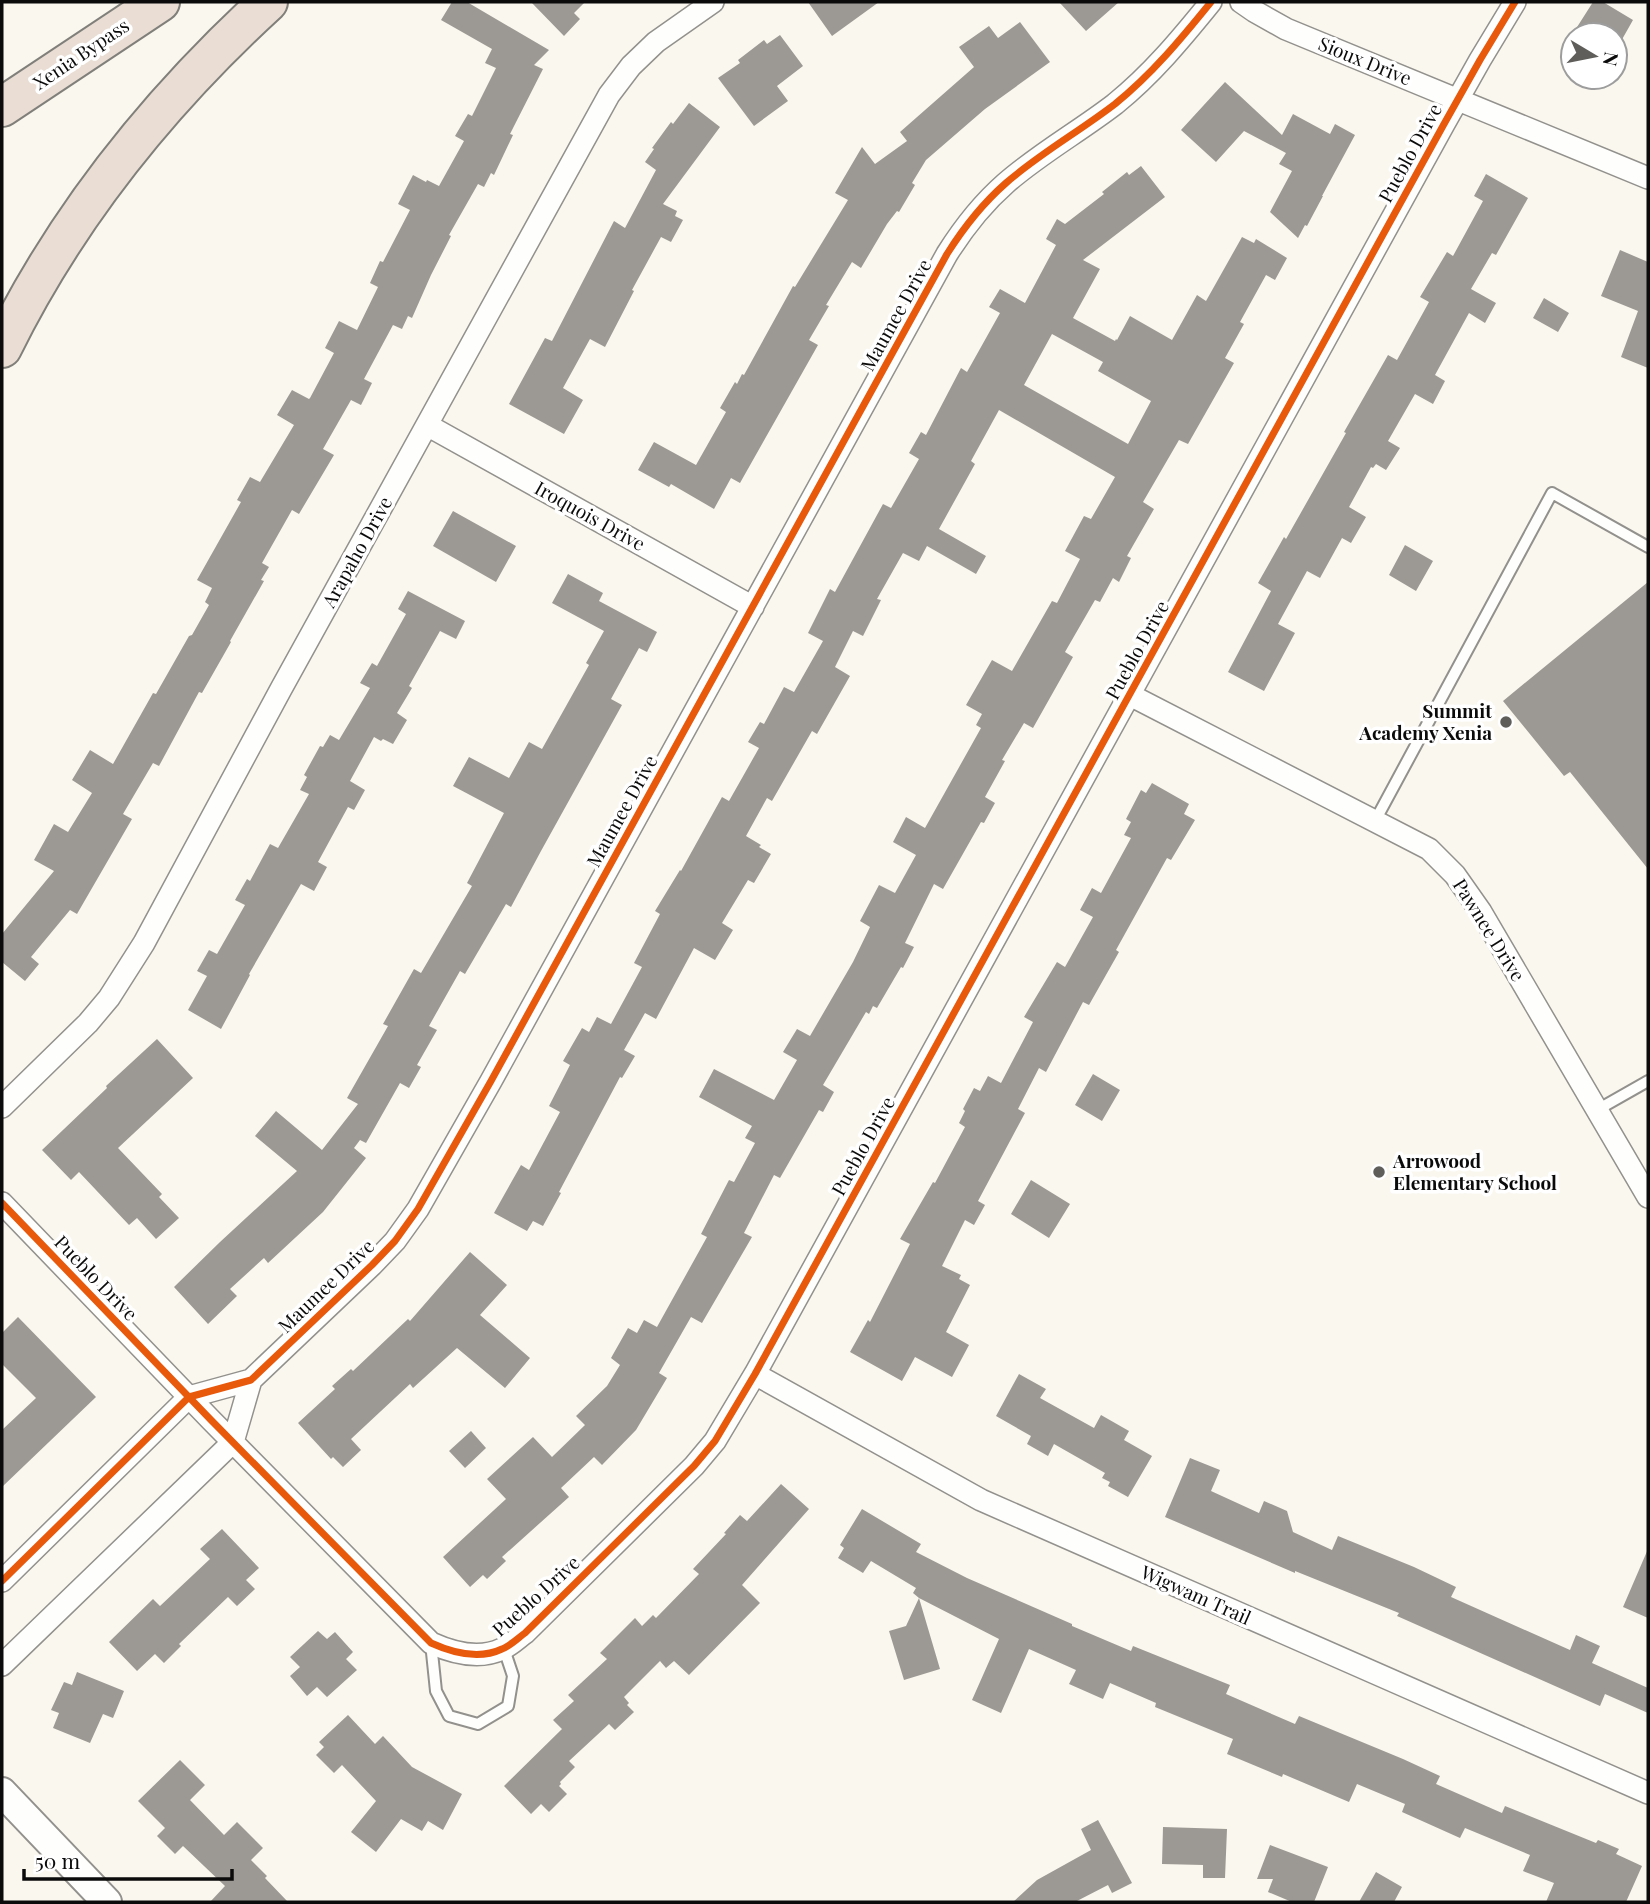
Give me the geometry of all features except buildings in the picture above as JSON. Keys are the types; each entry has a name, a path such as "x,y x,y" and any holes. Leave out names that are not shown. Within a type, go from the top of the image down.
{"highway":[{"name":"Xenia Bypass","path":"2,107 160,2"},
{"path":"2,348 18,315 62,242 122,156 228,38 268,2"}],"street":[{"name":"Arapaho Drive","path":"2,1107 88,1023 109,998 144,943 608,95 631,66 656,42 713,2"},
{"name":"Maumee Drive","path":"2,1581 189,1397 251,1380 395,1241 418,1209 947,254 966,225 1007,182 1145,79 1211,2"},
{"name":"Sioux Drive","path":"1241,2 1286,29 1648,178"},
{"name":"Pueblo Drive","path":"2,1203 431,1643 449,1651 486,1655 504,1648 525,1633 694,1466 715,1441 755,1374 1458,99 1515,2"},
{"name":"Iroquois Drive","path":"427,425 753,607"},
{"name":"Pawnee Drive","path":"1130,695 1429,849 1455,874 1481,912 1648,1197"},
{"name":"Wigwam Trail","path":"755,1374 981,1500 1648,1793"},
{"path":"2,1665 233,1442 251,1380"},
{"path":"2,1792 107,1902"}],"lane":[{"path":"1375,821 1552,494 1648,547"},
{"path":"1597,1110 1648,1081"},
{"path":"431,1643 436,1692 449,1716 478,1724 508,1706 513,1676 504,1648"}],"cycle path":[{"path":"2,1581 189,1397 251,1380 395,1241 418,1209 491,1081 953,244 981,208 1006,183 1115,104 1141,81 1211,2"},
{"path":"2,1203 431,1643 448,1650 475,1655 505,1648 525,1633 694,1466 715,1441 755,1374 1444,124 1515,2"}],"place":[{"name":"Summit Academy Xenia","path":"1506,722"},
{"name":"Arrowood Elementary School","path":"1379,1172"}]}
